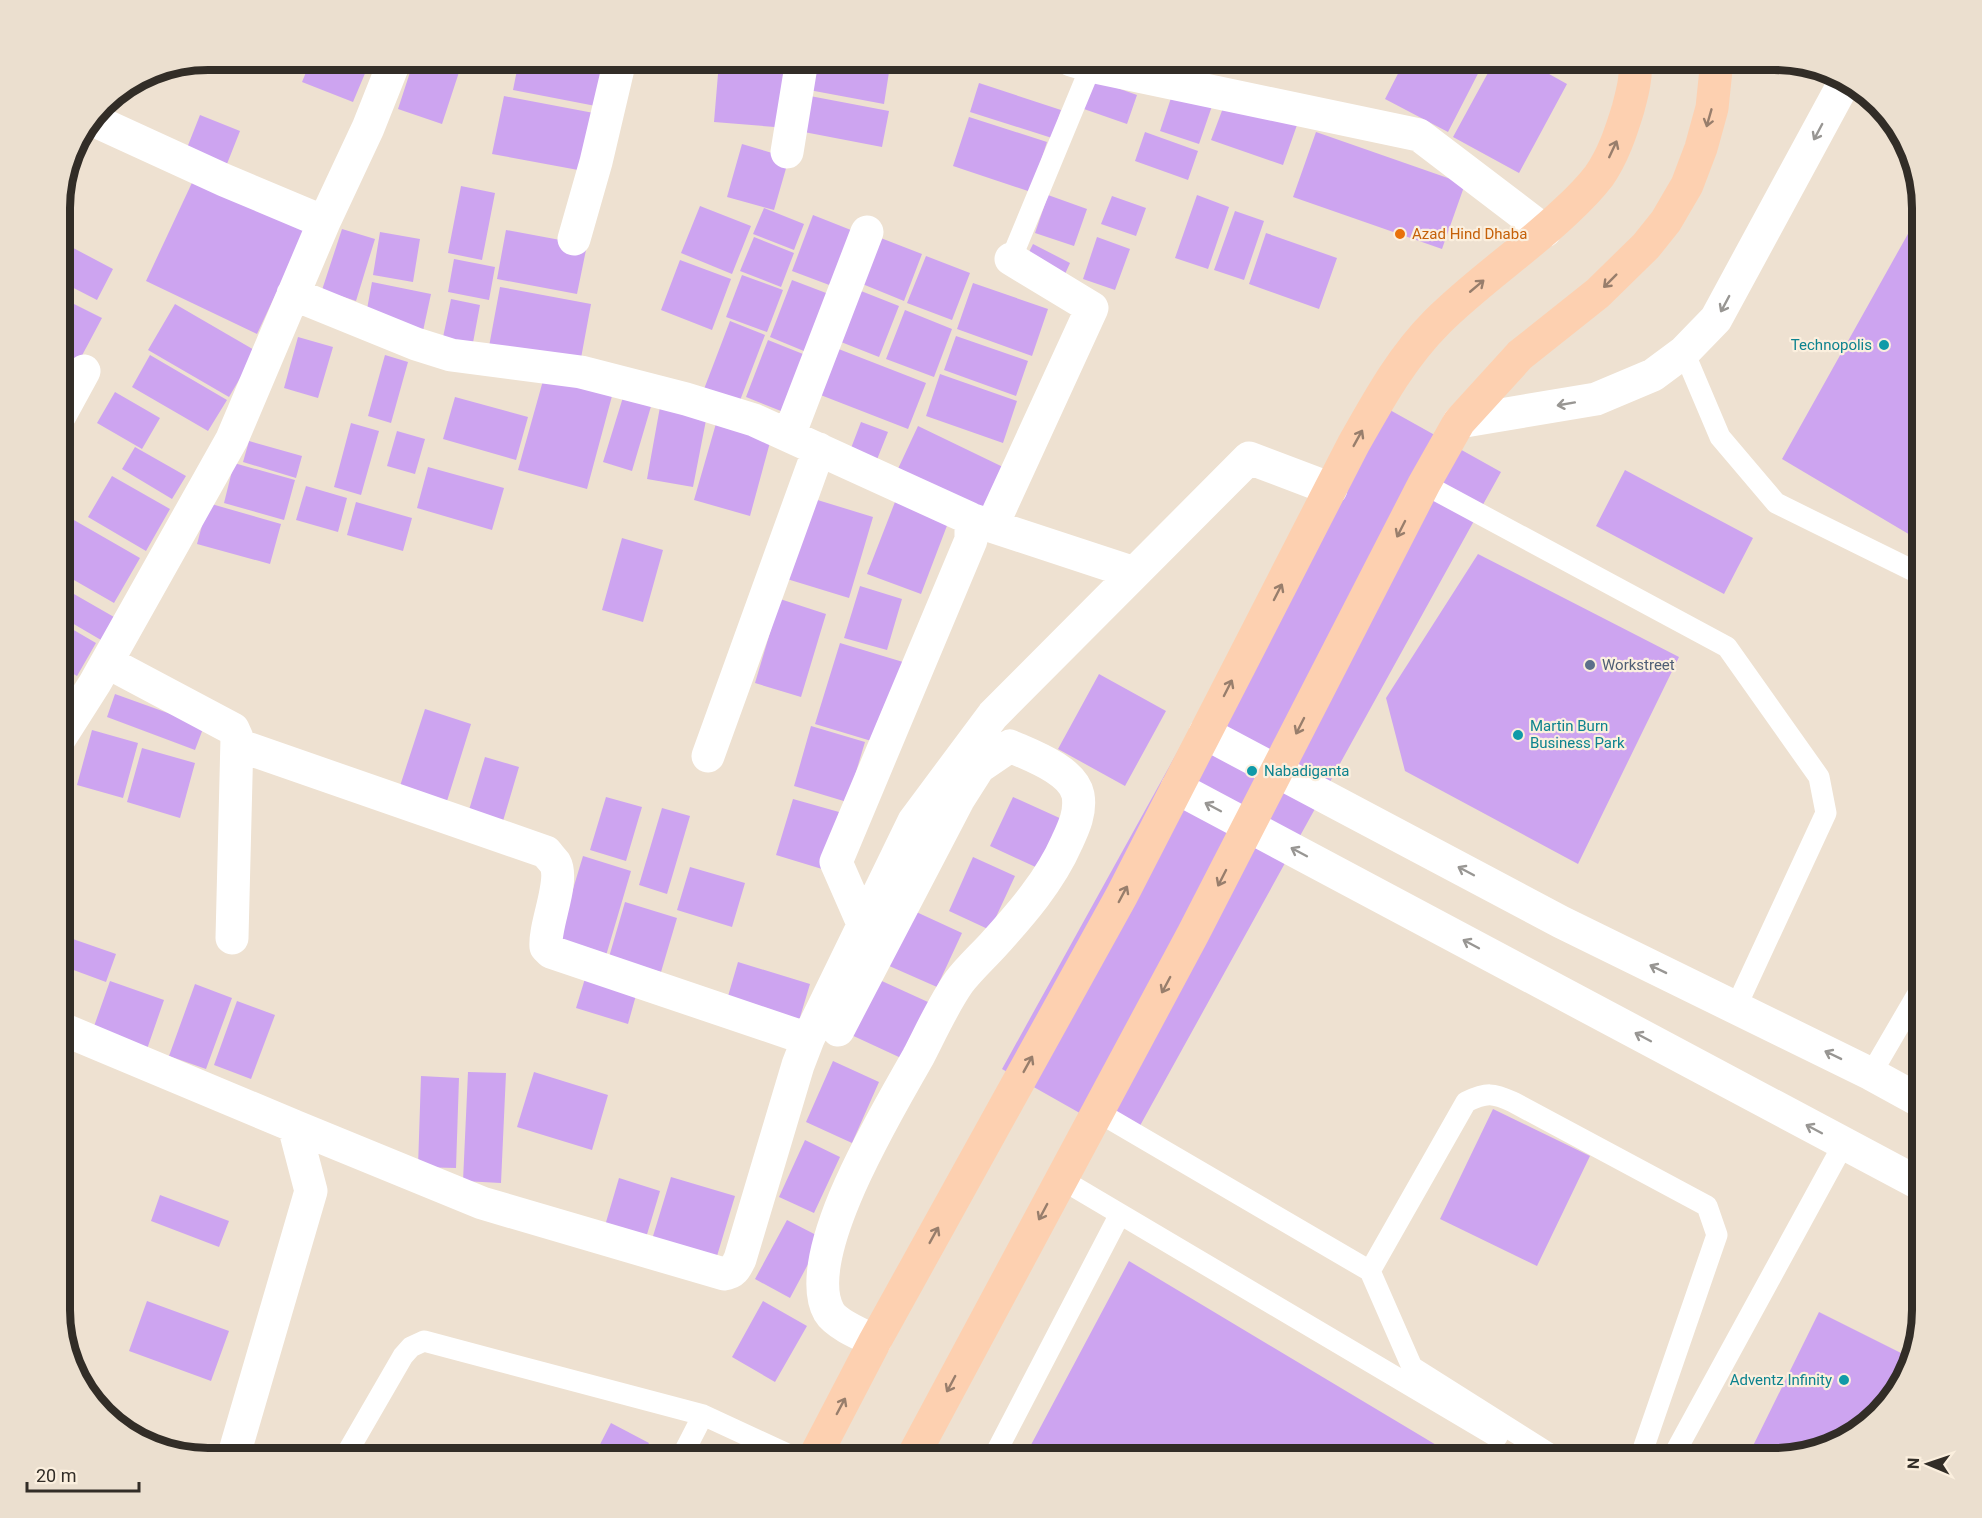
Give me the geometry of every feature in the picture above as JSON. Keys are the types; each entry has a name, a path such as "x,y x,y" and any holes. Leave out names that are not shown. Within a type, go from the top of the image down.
{"main road":[{"path":"819,1448 875,1341 1122,895 1330,489 1391,378 1412,349 1438,321 1467,294 1545,231 1586,192 1614,150 1632,92 1634,70"},
{"path":"925,1448 1061,1179 1193,934 1459,422 1520,355 1598,293 1646,246 1666,221 1687,185 1701,148 1712,108 1716,70"}],"street":[{"path":"1116,70 1419,135 1545,231"},
{"path":"71,720 107,662 232,439 391,71"},
{"path":"574,239 618,71"},
{"path":"787,152 800,71"},
{"path":"1459,422 1596,399 1653,375 1684,352 1716,319 1841,88"},
{"path":"100,123 224,180 324,222"},
{"path":"789,435 867,232"},
{"path":"864,926 836,862 970,540 971,525 980,522 1092,308 1011,259"},
{"path":"293,294 451,356 581,372 754,420 980,522 1134,573"},
{"path":"71,395 84,372"},
{"path":"708,756 819,449"},
{"path":"823,1034 864,926 914,821 993,715 1249,458 1330,489"},
{"path":"107,662 233,729 238,745 231,938"},
{"path":"1205,733 1561,922 1737,1007 1912,1097"},
{"path":"238,745 546,852 556,865 556,895 545,936 546,947 551,952 823,1034"},
{"path":"71,1033 482,1203 729,1274 740,1259 798,1065 823,1034 979,767 1010,746 1056,767 1070,781 1078,794 1077,820 1061,855 1036,894 959,982 876,1133 838,1214 829,1244 822,1283 829,1313 847,1327 875,1341"},
{"path":"1177,788 1912,1180"},
{"path":"236,1448 311,1191 294,1126"}],"lane":[{"path":"1011,259 1078,70"},
{"path":"1684,352 1720,437 1776,503 1912,570"},
{"path":"1425,484 1727,647 1819,777 1826,813 1737,1007"},
{"path":"1871,1074 1912,1005"},
{"path":"1370,1271 1466,1102 1482,1095 1496,1094 1513,1102 1707,1206 1717,1235 1643,1448"},
{"path":"1098,1112 1370,1271 1412,1367 1540,1448"},
{"path":"1677,1448 1844,1145"},
{"path":"1061,1179 1515,1448"},
{"path":"998,1448 1120,1214"},
{"path":"350,1448 403,1356 411,1347 424,1341 703,1415 774,1448"},
{"path":"686,1448 703,1415"}],"building":[{"path":"1184,70 1200,70 1199,74"},
{"path":"1400,70 1480,70 1448,132 1385,99"},
{"path":"1489,70 1542,70 1567,84 1519,173 1453,137"},
{"path":"307,71 366,71 353,102 302,82"},
{"path":"410,71 459,71 442,124 398,109"},
{"path":"517,71 612,71 606,108 513,90"},
{"path":"718,71 792,71 787,128 714,122"},
{"path":"812,71 889,72 884,104 809,90"},
{"path":"1092,79 1137,95 1127,124 1081,108"},
{"path":"979,83 1061,110 1052,138 970,112"},
{"path":"1173,92 1212,106 1199,144 1160,131"},
{"path":"504,96 599,114 589,172 492,154"},
{"path":"810,96 889,111 882,147 804,132"},
{"path":"1226,100 1297,125 1283,165 1211,140"},
{"path":"200,115 240,131 223,174 183,158"},
{"path":"969,117 1047,142 1031,192 953,166"},
{"path":"1145,132 1198,151 1188,180 1135,161"},
{"path":"1316,132 1465,184 1442,249 1293,197"},
{"path":"742,144 789,158 774,210 727,197"},
{"path":"197,172 308,225 257,334 146,281"},
{"path":"461,186 495,193 482,260 448,253"},
{"path":"1048,195 1087,209 1074,246 1035,233"},
{"path":"1197,195 1229,207 1208,269 1175,258"},
{"path":"1112,196 1146,208 1136,236 1101,224"},
{"path":"700,206 751,226 732,274 681,253"},
{"path":"764,208 804,224 794,250 753,234"},
{"path":"1235,211 1264,221 1244,280 1214,270"},
{"path":"813,215 861,234 840,289 792,271"},
{"name":"Technopolis","path":"1912,226 1912,536 1782,459"},
{"path":"342,229 375,239 356,301 322,290"},
{"path":"506,230 587,245 577,294 497,279"},
{"path":"380,232 420,239 413,282 373,275"},
{"path":"1266,233 1337,258 1319,309 1249,284"},
{"path":"873,235 922,254 904,301 855,281"},
{"path":"754,237 794,253 781,287 740,271"},
{"path":"1097,237 1130,249 1115,290 1083,279"},
{"path":"1033,244 1070,263 1061,283 1023,264"},
{"path":"71,247 113,269 97,300 71,287"},
{"path":"926,256 970,273 952,320 907,303"},
{"path":"454,259 495,267 489,300 448,292"},
{"path":"680,260 731,279 712,330 661,310"},
{"path":"742,275 783,290 767,332 726,317"},
{"path":"792,280 834,296 811,354 770,337"},
{"path":"372,282 431,294 423,331 365,320"},
{"path":"973,283 1048,309 1032,356 957,329"},
{"path":"500,287 591,304 579,369 488,352"},
{"path":"856,289 899,306 879,357 836,340"},
{"path":"451,299 480,305 472,348 442,342"},
{"path":"71,302 102,318 78,363 71,359"},
{"path":"175,304 256,351 229,397 148,350"},
{"path":"905,310 952,329 934,377 886,359"},
{"path":"730,321 765,335 736,411 701,397"},
{"path":"956,336 1028,361 1016,396 944,370"},
{"path":"298,337 333,347 318,398 284,388"},
{"path":"768,340 813,358 791,415 746,397"},
{"path":"836,348 926,383 908,429 818,394"},
{"path":"150,355 227,400 208,431 132,387"},
{"path":"385,355 408,362 391,423 368,416"},
{"path":"940,374 1017,401 1003,443 926,416"},
{"path":"544,377 612,396 587,489 518,470"},
{"path":"115,392 160,418 142,449 97,423"},
{"path":"624,394 652,403 632,471 603,462"},
{"path":"455,397 528,417 516,460 443,439"},
{"name":"Nabadiganta","path":"1372,400 1501,472 1131,1142 1002,1069"},
{"path":"660,407 707,415 693,487 647,479"},
{"path":"717,420 772,435 750,516 694,500"},
{"path":"861,422 888,432 874,467 848,456"},
{"path":"351,423 379,431 361,495 334,487"},
{"path":"918,426 1003,467 981,513 896,473"},
{"path":"397,431 425,439 415,474 387,466"},
{"path":"249,441 302,456 296,478 243,462"},
{"path":"135,447 186,476 172,499 122,469"},
{"path":"234,463 295,480 284,520 224,503"},
{"path":"428,467 504,488 492,530 417,508"},
{"path":"1625,470 1753,538 1724,594 1596,526"},
{"path":"112,476 170,509 146,551 88,517"},
{"path":"306,486 347,498 338,532 296,520"},
{"path":"811,498 873,517 849,598 787,579"},
{"path":"356,502 412,518 403,551 347,535"},
{"path":"895,502 948,523 921,594 867,574"},
{"path":"208,503 281,524 270,564 197,544"},
{"path":"71,518 140,558 114,603 71,578"},
{"path":"622,538 663,550 643,622 602,610"},
{"name":"Martin Burn Business Park","path":"1478,554 1679,657 1578,864 1405,771 1386,698"},
{"path":"860,586 902,599 887,650 844,638"},
{"path":"71,592 114,617 101,640 71,622"},
{"path":"780,599 826,614 801,697 755,683"},
{"path":"71,628 96,643 77,676 71,672"},
{"path":"840,643 903,662 878,743 815,724"},
{"path":"1099,674 1166,711 1125,786 1058,749"},
{"path":"115,694 204,726 195,750 107,717"},
{"path":"425,709 471,724 447,801 400,786"},
{"path":"811,726 865,742 847,802 794,786"},
{"path":"92,730 138,743 123,798 77,785"},
{"path":"142,748 195,763 180,818 127,802"},
{"path":"485,757 519,767 503,821 469,810"},
{"path":"606,797 642,807 626,861 590,850"},
{"path":"1013,797 1064,820 1042,870 990,846"},
{"path":"793,799 839,812 822,869 776,855"},
{"path":"662,808 690,816 667,894 639,885"},
{"path":"583,856 631,871 605,959 556,945"},
{"path":"973,857 1015,876 990,930 949,911"},
{"path":"690,867 745,883 732,927 677,910"},
{"path":"625,902 677,918 661,972 609,957"},
{"path":"912,910 962,933 937,987 887,965"},
{"path":"71,938 116,954 106,982 71,969"},
{"path":"738,962 810,984 798,1024 726,1003"},
{"path":"587,972 638,988 628,1024 576,1008"},
{"path":"873,977 939,1007 914,1064 847,1033"},
{"path":"110,981 164,1000 146,1052 92,1032"},
{"path":"195,984 232,998 206,1069 169,1056"},
{"path":"237,1001 275,1015 251,1079 214,1065"},
{"path":"833,1061 879,1082 852,1143 806,1122"},
{"path":"468,1072 506,1073 501,1183 463,1181"},
{"path":"534,1072 608,1095 592,1150 517,1127"},
{"path":"421,1076 459,1078 456,1168 418,1167"},
{"path":"1493,1109 1590,1156 1537,1266 1440,1219"},
{"path":"805,1140 840,1157 814,1213 779,1197"},
{"path":"671,1177 735,1196 714,1266 650,1246"},
{"path":"619,1178 660,1191 645,1241 604,1229"},
{"path":"160,1195 229,1221 219,1247 151,1221"},
{"path":"787,1220 822,1238 790,1298 755,1279"},
{"path":"1129,1261 1441,1448 1029,1448"},
{"path":"147,1301 229,1331 211,1381 129,1351"},
{"path":"763,1301 807,1326 775,1382 732,1357"},
{"name":"Adventz Infinity","path":"1819,1312 1904,1354 1883,1394 1865,1413 1850,1424 1835,1433 1809,1443 1774,1448 1752,1448"},
{"path":"611,1423 649,1443 646,1448 598,1448"}],"place":[{"name":"Azad Hind Dhaba","path":"1400,234"},
{"name":"Technopolis","path":"1884,345"},
{"name":"Workstreet","path":"1590,665"},
{"name":"Martin Burn Business Park","path":"1518,735"},
{"name":"Nabadiganta","path":"1252,771"},
{"name":"Adventz Infinity","path":"1844,1380"}]}
